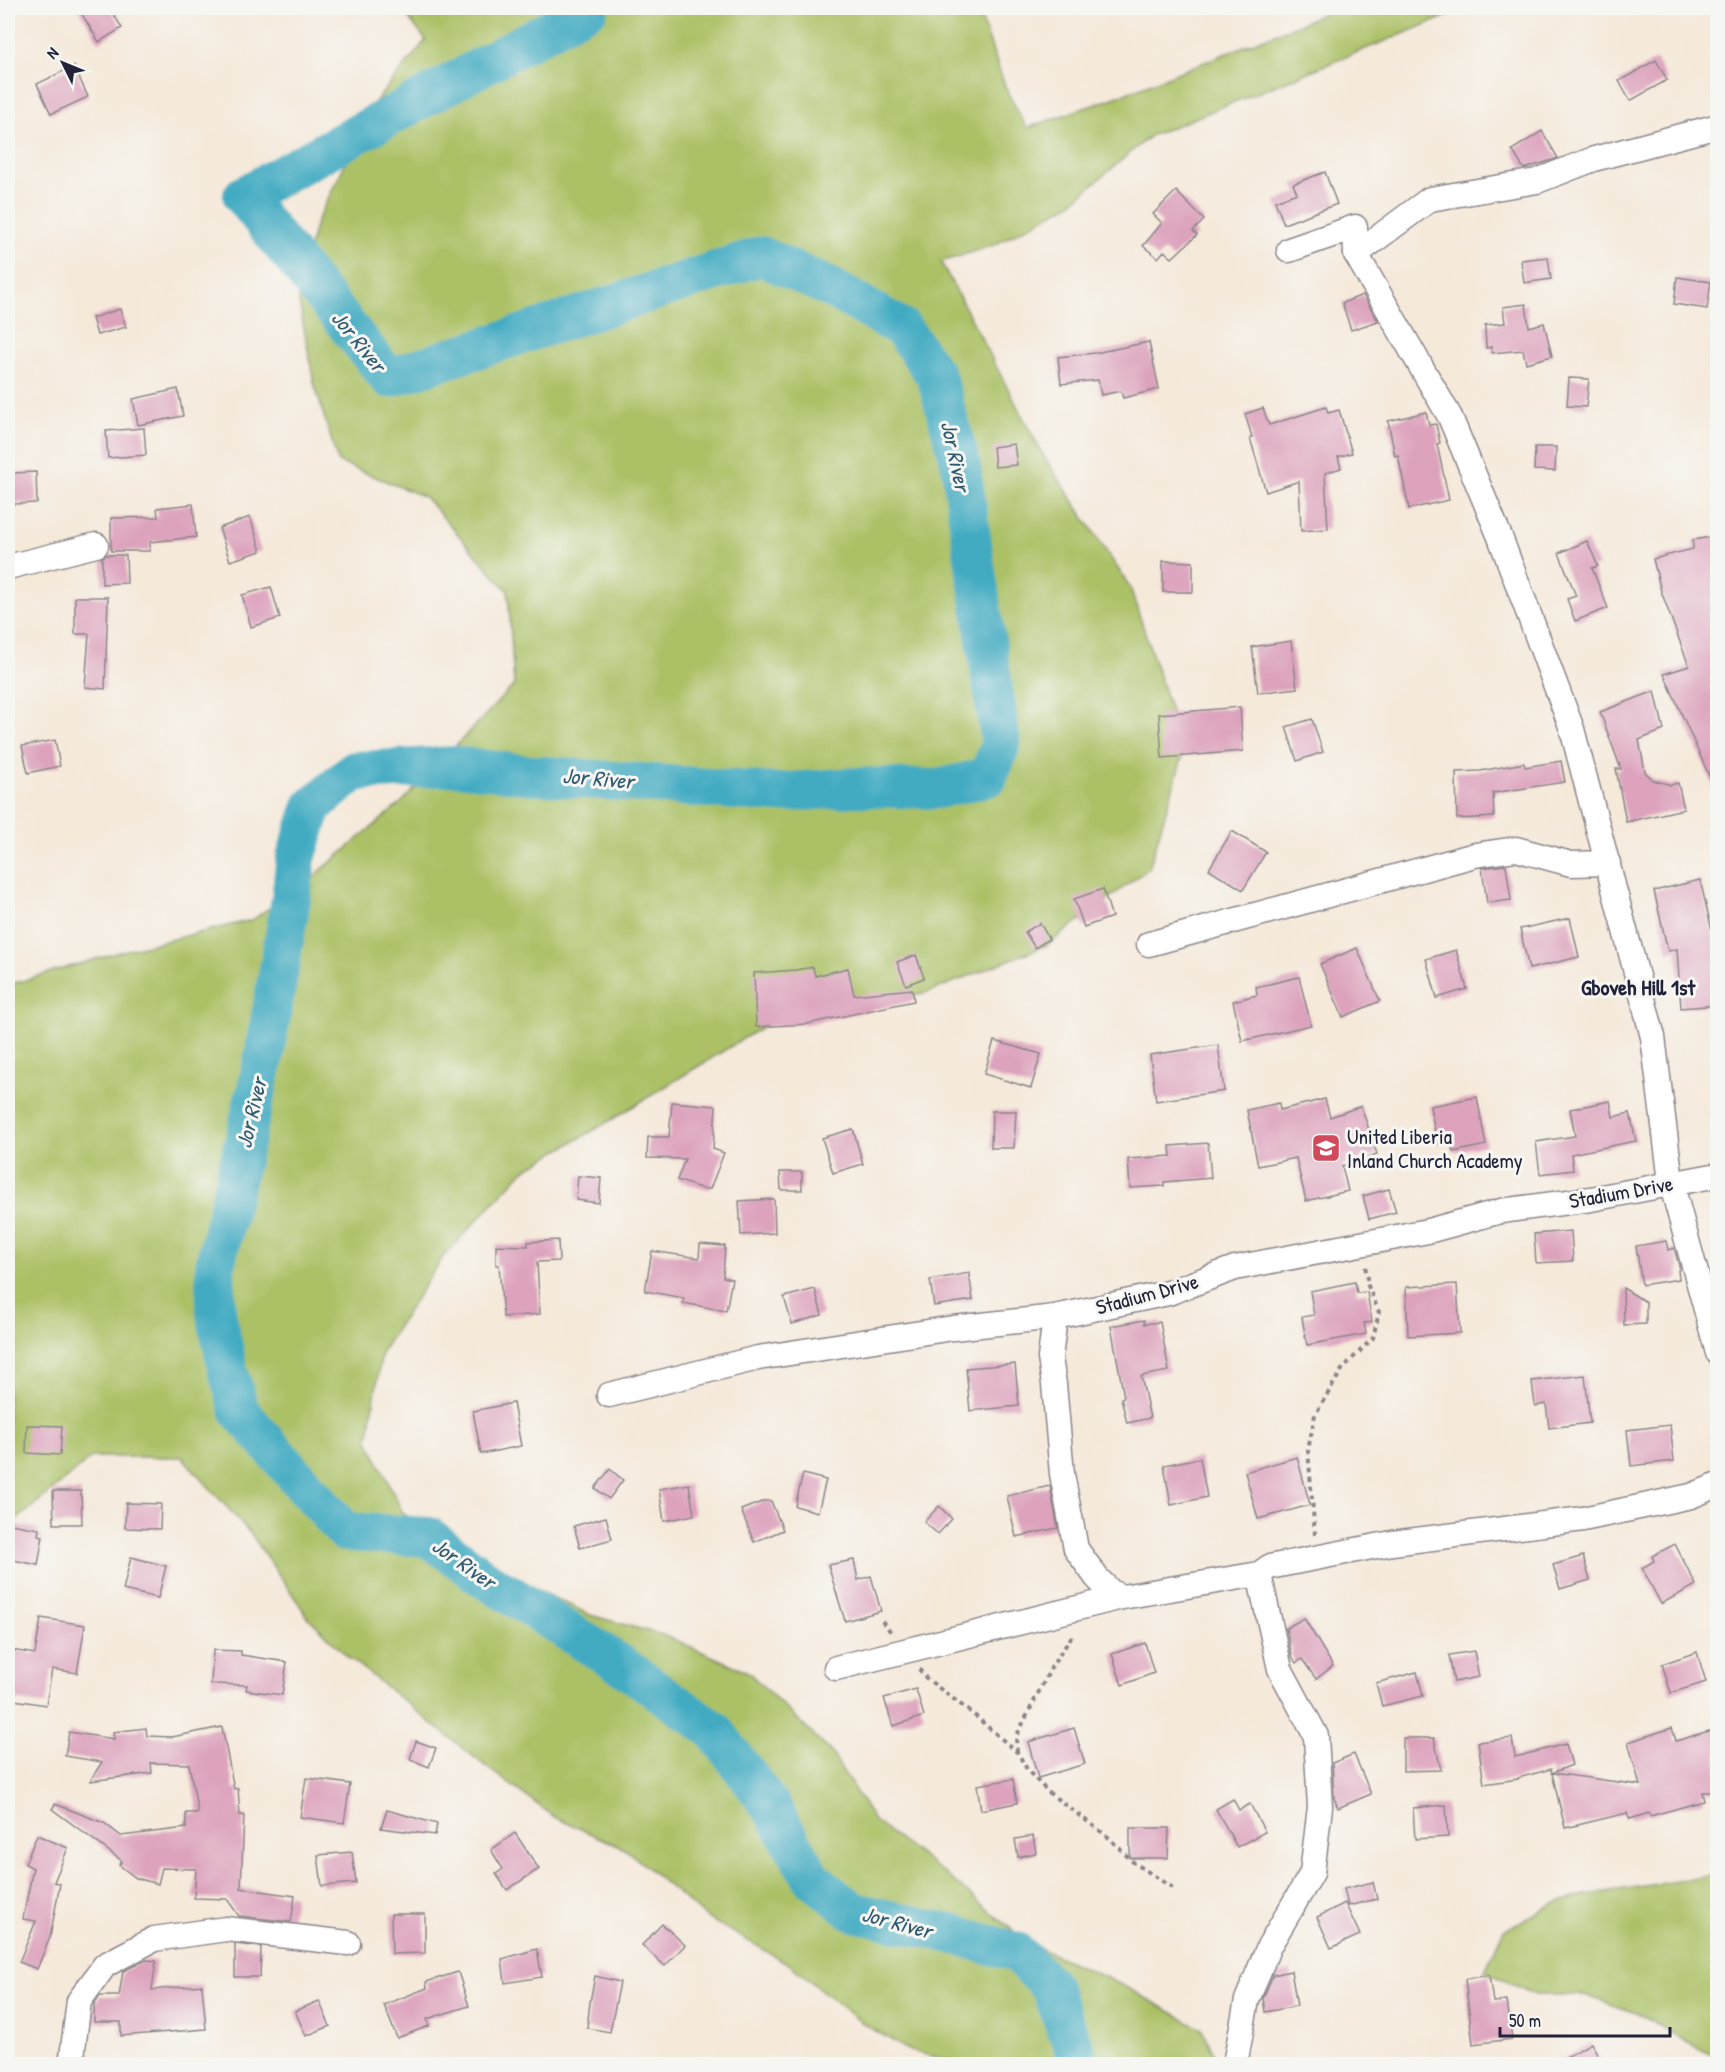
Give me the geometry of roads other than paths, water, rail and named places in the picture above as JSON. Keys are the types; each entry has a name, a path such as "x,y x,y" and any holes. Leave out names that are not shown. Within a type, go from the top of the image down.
{"street":[{"path":"1356,254 1430,199 1537,181 1594,159 1718,126"},
{"path":"1289,250 1355,227 1356,254 1450,417 1487,504 1572,729 1653,1037 1671,1182 1718,1353"},
{"path":"8,567 96,545"},
{"path":"1149,944 1475,855 1516,849 1571,864 1608,862"},
{"name":"Stadium Drive","path":"609,1395 758,1358 953,1328 1055,1317 1168,1293 1235,1268 1428,1231 1502,1211 1591,1198 1718,1174"},
{"path":"1055,1317 1050,1358 1062,1474 1076,1549 1097,1578 1111,1592 1122,1597"},
{"path":"837,1668 1122,1597 1259,1574 1269,1567 1392,1543 1583,1519 1690,1496 1718,1485"},
{"path":"1235,2064 1247,2000 1269,1946 1312,1873 1320,1807 1316,1736 1280,1669 1259,1574"},
{"path":"70,2064 79,2001 105,1965 154,1939 226,1929 348,1943"}],"waterway":[{"name":"Jor River","path":"589,8 243,196 389,378 761,256 833,289 902,328 936,376 960,461 1001,744 988,777 937,789 855,787 777,793 532,775 456,766 355,771 313,806 296,857 263,1062 215,1265 216,1313 228,1371 240,1412 345,1532 429,1537 482,1577 620,1664 714,1730 771,1807 813,1879 854,1912 952,1934 1016,1952 1050,1986 1080,2064"}],"place":[{"name":"United Liberia Inland Church Academy","path":"1326,1148"}],"district":[{"name":"Gboveh Hill 1st","path":"1638,987"}]}
